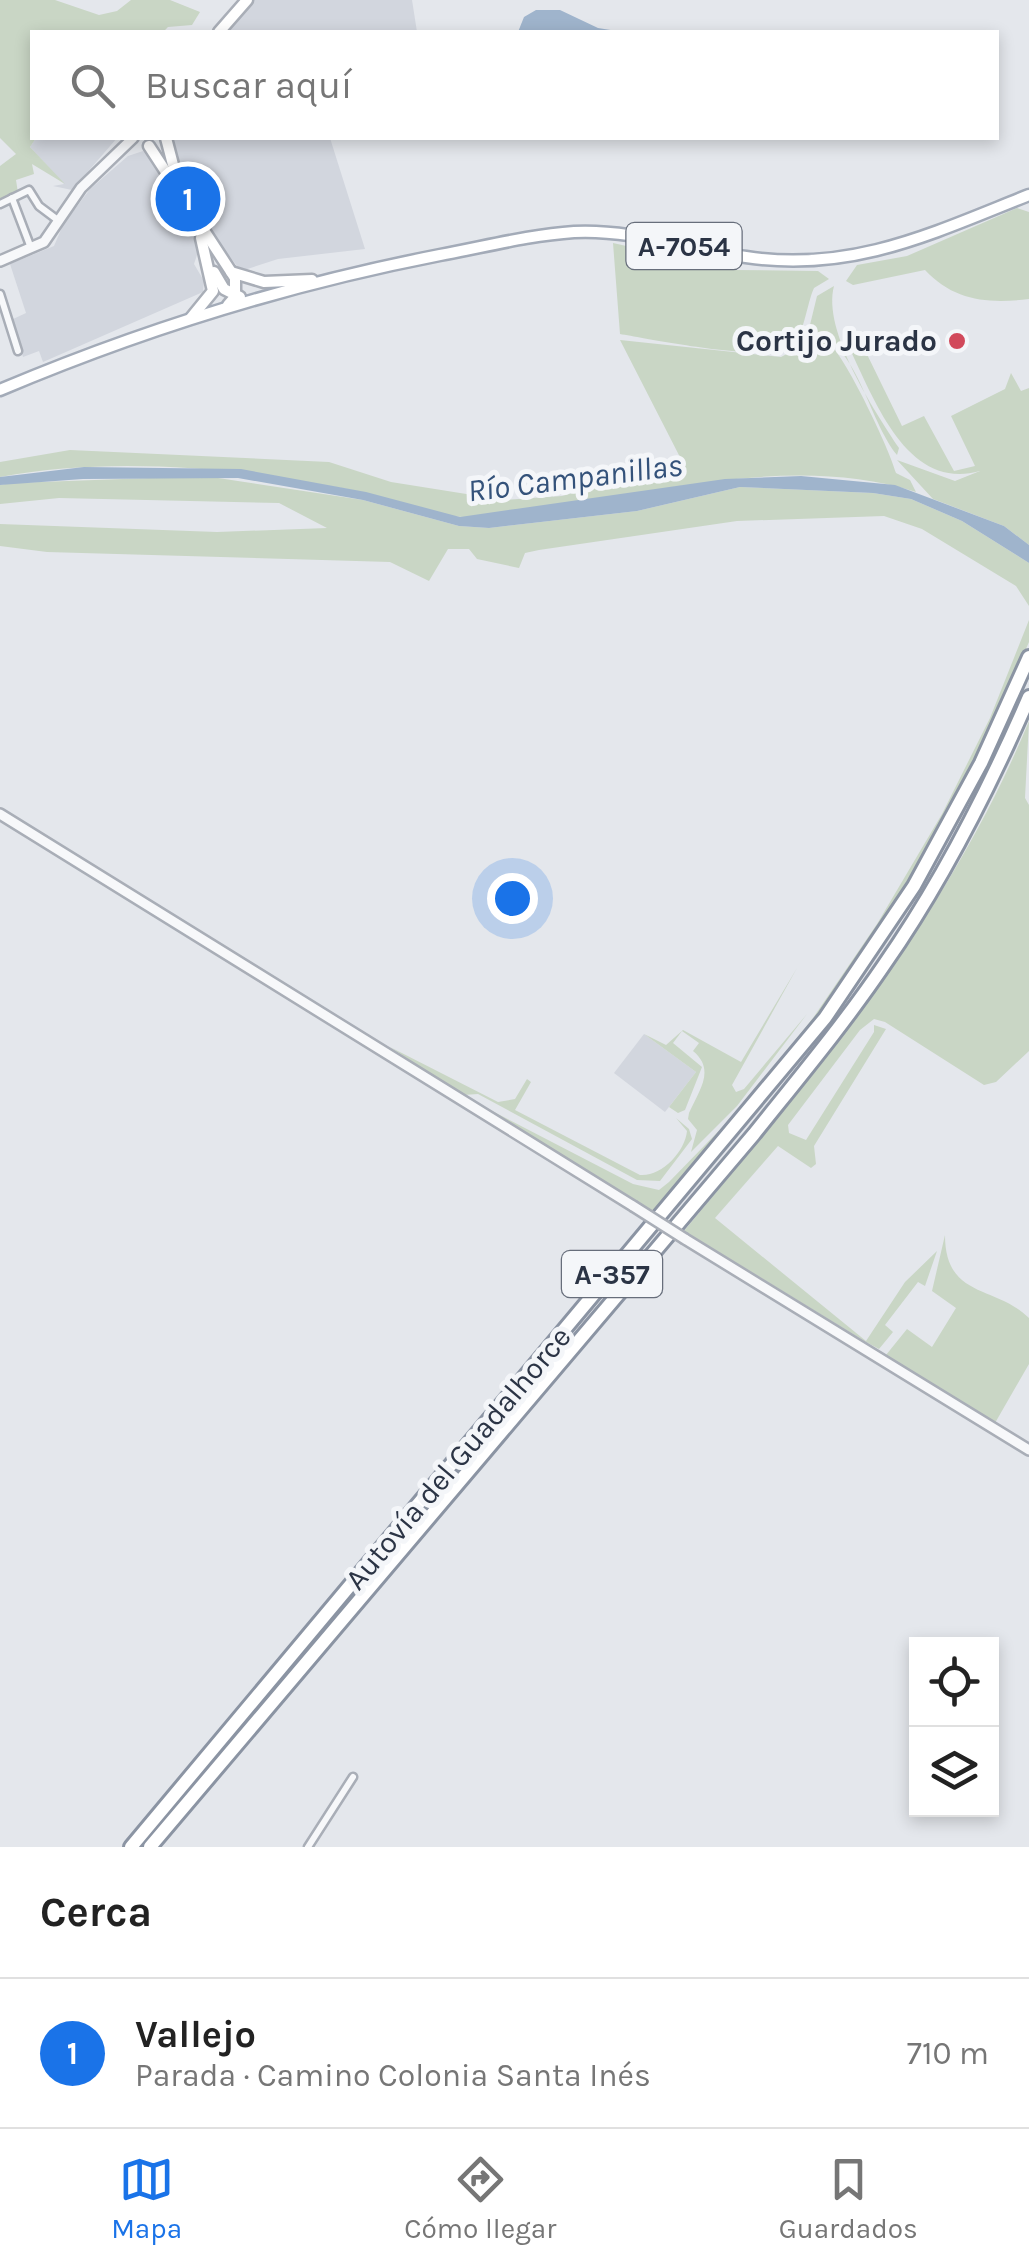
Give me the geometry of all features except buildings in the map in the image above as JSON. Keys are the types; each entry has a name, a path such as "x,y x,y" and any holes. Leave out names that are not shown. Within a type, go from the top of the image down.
{"highway":[{"name":"Autovía del Guadalhorce","path":"132,1847 825,1018 914,886 981,762 1029,657"},
{"name":"Autovía del Guadalhorce","path":"150,1847 754,1134 838,1028 886,962 928,894 996,774 1029,697"}],"main road":[{"path":"221,30 247,0"},
{"path":"166,140 181,195"},
{"path":"145,143 230,272 237,286 232,301"},
{"name":"A-7054","path":"0,390 232,301 312,280 576,232 750,258 822,262 891,250 1029,195"},
{"path":"194,218 210,262 232,301"},
{"path":"191,318 212,291 210,262"},
{"name":"A-7054","path":"230,272 264,282 312,280"}],"street":[{"path":"0,261 32,249 59,221 82,188 131,140"},
{"path":"121,150 145,143"},
{"path":"0,204 29,190 39,206 59,221"},
{"path":"12,198 32,249"},
{"path":"0,294 18,352"},
{"path":"0,330 10,326"},
{"path":"0,814 1029,1450"},
{"path":"308,1847 353,1776"}],"shaded area":[{"path":"251,0 412,0 417,30 228,30"},
{"path":"35,140 115,140 72,190 53,186 64,184 30,147"},
{"path":"172,140 331,140 365,249 278,259 241,271 206,227 180,172"},
{"path":"143,151 153,158 199,249 194,264 204,281 203,292 43,362 39,351 23,357 11,320 26,313 10,264 54,246 63,225 90,189 128,156"},
{"path":"644,1034 696,1072 665,1112 614,1073"}],"green space":[{"path":"0,0 55,0 99,15 117,11 131,0 170,0 200,12 192,25 165,30 30,30 30,140 35,140 30,147 65,184 32,164 34,174 16,180 18,193 0,202 0,166 16,154 0,138"},
{"path":"1017,208 1029,212 1029,299 972,298 948,288 925,270 853,285 846,281 857,265 907,256"},
{"path":"613,243 733,270 818,271 829,279 814,288 796,341 780,351 710,349 657,341 620,334"},
{"path":"834,286 836,325 851,366 826,337 809,329 817,296"},
{"path":"808,334 828,342 838,354 867,406 896,473 910,480 916,492 829,476 784,476 695,484 465,517 435,513 347,489 218,470 86,467 0,477 0,462 70,450 329,462 391,482 504,500 562,496 683,463 620,340 781,357 802,346"},
{"path":"860,340 902,426 924,416 954,471 975,466 951,416 1005,389 1011,373 1021,391 1029,388 1029,545 1004,526 933,499 897,460 955,481 980,471 954,474 932,468 896,436 847,343"},
{"path":"864,391 899,448 897,455 887,440"},
{"path":"205,476 363,500 459,526 489,528 637,511 740,487 873,493 911,499 962,521 1029,563 1029,606 1016,586 922,529 884,516 737,521 525,553 519,568 477,559 469,549 448,549 429,581 390,562 47,552 0,546 0,524 217,532 327,528 279,503 59,498 0,504 0,485 12,483"},
{"path":"1029,620 1029,642 994,721 891,911 817,1020 656,1214 475,1102 633,1184 659,1190 669,1182 743,1106 813,1018 877,924 942,814 990,718"},
{"path":"1029,721 1025,798 1029,805 1029,1051 996,1082 984,1085 885,1022 874,1019 860,1030 788,1125 789,1133 806,1140 874,1032 874,1025 886,1029 814,1146 816,1164 811,1168 778,1146 715,1218 866,1341 905,1282 937,1251 925,1286 918,1282 885,1325 893,1332 879,1349 684,1231 830,1051 920,926 997,792"},
{"path":"797,968 732,1085 736,1092 744,1089 807,1014 737,1106 691,1152 697,1130 688,1119 704,1073 700,1058 693,1051 699,1043 682,1031 673,1043 702,1067 685,1110 678,1113 669,1107 696,1072 644,1034 666,1045 683,1030 741,1062"},
{"path":"390,1047 498,1102 515,1099 527,1079 531,1082 515,1110 640,1175 664,1167 682,1147 687,1131 676,1118 689,1129 692,1139 660,1181 637,1180 478,1094 463,1095"},
{"path":"945,1235 947,1256 963,1281 1029,1318 1029,1364 995,1423 886,1355 907,1329 932,1347 956,1308 932,1291"}],"water":[{"path":"536,10 560,10 610,30 519,30 524,17"},
{"path":"84,467 241,469 366,492 460,517 725,479 801,476 895,485 1004,526 1029,545 1029,563 962,521 911,499 873,493 740,487 637,511 489,528 459,526 363,500 238,478 83,479 0,485 0,477"}],"place":[{"name":"Vallejo","path":"188,199"},
{"name":"Cortijo Jurado","path":"957,341"}],"water label":[{"name":"Río Campanillas","path":"575,478"}]}
